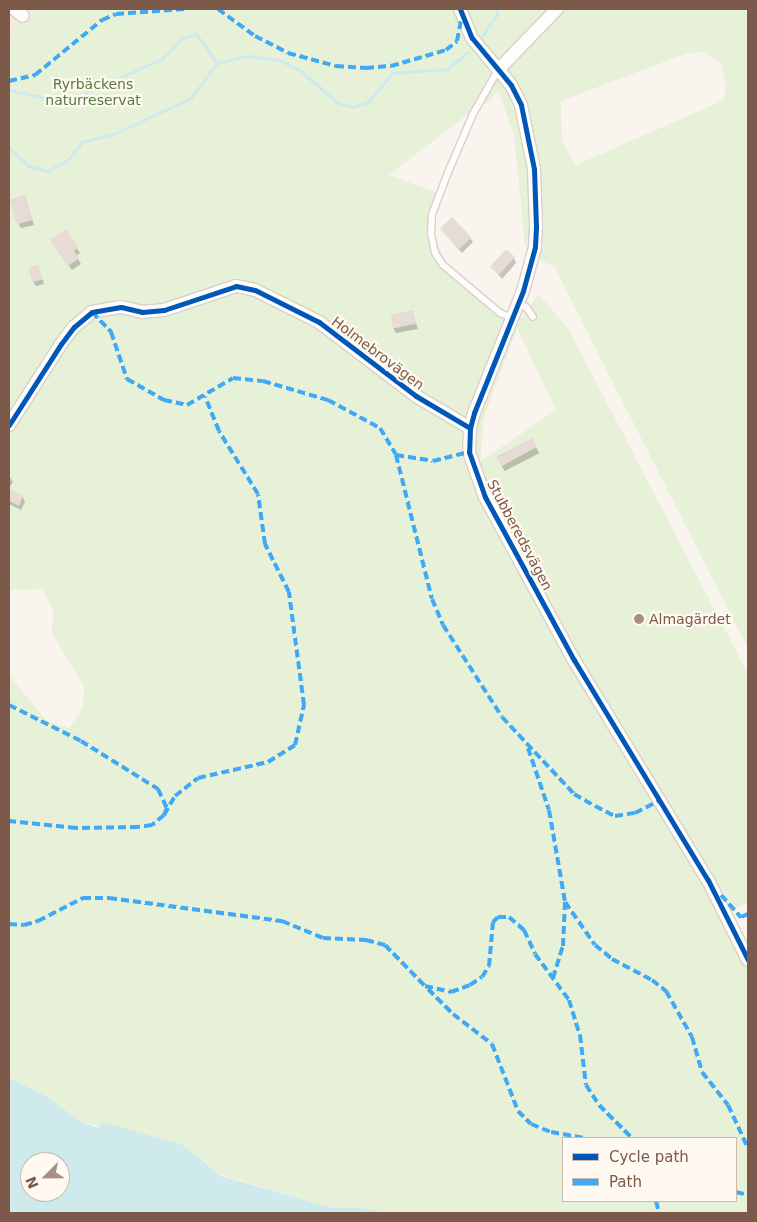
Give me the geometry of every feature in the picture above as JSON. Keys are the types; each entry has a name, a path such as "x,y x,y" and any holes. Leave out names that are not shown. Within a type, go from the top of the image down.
{"street":[{"name":"Stubberedsvägen","path":"460,9 472,38 511,85 521,105 534,169 535,247 513,318 470,428 469,452 485,497 574,660 708,880 748,960"},
{"path":"498,70 557,9"},
{"name":"Holmebrovägen","path":"9,425 61,344 74,327 92,312 121,307 142,312 164,310 236,286 255,290 319,322 416,396 470,428"}],"lane":[{"path":"498,70 473,114 449,170 432,214 431,234 436,254 443,265 500,313 513,318"},
{"path":"518,304 526,307 533,317"}],"shaded area":[{"path":"9,9 35,9 29,23 17,28 9,49"}],"green space":[{"name":"Ryrbäckens naturreservat","path":"35,9 748,9 748,649 554,266 541,261 525,245 514,134 498,91 488,103 476,104 470,116 467,115 389,175 443,195 434,217 434,236 446,263 492,304 522,318 538,294 568,328 748,674 748,902 729,912 748,945 748,1213 392,1213 354,1207 333,1208 221,1175 183,1145 81,1122 46,1096 9,1078 9,675 46,720 69,728 83,708 84,686 52,633 53,610 42,589 9,590 9,49 17,28 29,23","holes":["701,51 721,63 726,83 724,100 576,165 562,142 561,101 685,54","517,328 556,410 480,462 484,417"]}],"water":[{"path":"9,1078 46,1096 81,1122 99,1128 103,1122 183,1145 221,1176 333,1208 354,1207 392,1213 9,1213"}],"building":[{"path":"25,195 32,220 17,224 10,199"},
{"path":"452,217 471,237 459,249 440,229"},
{"path":"66,229 78,247 74,251 79,258 68,266 50,240"},
{"path":"506,249 515,257 499,275 490,267"},
{"path":"38,265 42,279 33,282 28,268"},
{"path":"413,310 416,324 393,328 391,315"},
{"path":"532,438 537,447 502,466 497,457"},
{"path":"9,488 23,496 19,506 9,501"}],"waterway":[{"path":"481,38 497,14 497,9"},
{"path":"9,90 66,102 163,58 182,38 196,34 217,63"},
{"path":"9,147 29,166 48,171 69,159 82,142 114,134 191,98 217,63 248,56 282,61 302,72 338,103 352,107 368,102 392,73 447,69 468,52"}],"marked path":[{"path":"9,81 35,75 102,20 116,14 185,9"},
{"path":"218,9 255,36 288,53 336,66 366,68 391,66 446,50 457,41 461,20"},
{"path":"92,312 111,332 127,379 164,400 187,405 233,378 263,381 328,400 380,428 396,455 432,599 443,625 502,717 574,794 595,806 615,816 635,813 659,801"},
{"path":"164,815 175,796 198,778 268,762 295,745 304,705 289,592 265,544 258,494 219,431 205,397"},
{"path":"396,455 433,461 469,452"},
{"path":"9,705 81,741 158,789 167,808 164,815 152,825 138,827 76,828 9,821"},
{"path":"528,748 549,810 565,902 595,945 612,959 652,980 666,991 692,1037 702,1072 728,1105 748,1148"},
{"path":"721,895 741,917 748,914"},
{"path":"9,924 24,925 38,921 83,898 109,898 282,921 323,938 366,940 385,945 425,986 451,992 470,985 482,977 489,966 493,922 498,917 509,917 524,930 535,954 569,1000 580,1035 586,1085 599,1105 631,1137"},
{"path":"553,978 563,946 565,902"},
{"path":"428,989 453,1014 492,1044 518,1111 531,1124 551,1132 578,1137"},
{"path":"737,1192 748,1195"},
{"path":"656,1202 659,1213"}],"cycle path":[{"path":"460,9 472,38 511,85 521,105 534,169 536,227 535,247 523,291 474,413 470,428 469,452 485,497 574,660 708,880 748,960"},
{"path":"9,425 61,344 74,327 92,312 121,307 142,312 164,310 236,286 255,290 319,322 416,396 470,428"}],"place":[{"name":"Almagärdet","path":"639,619"}]}
